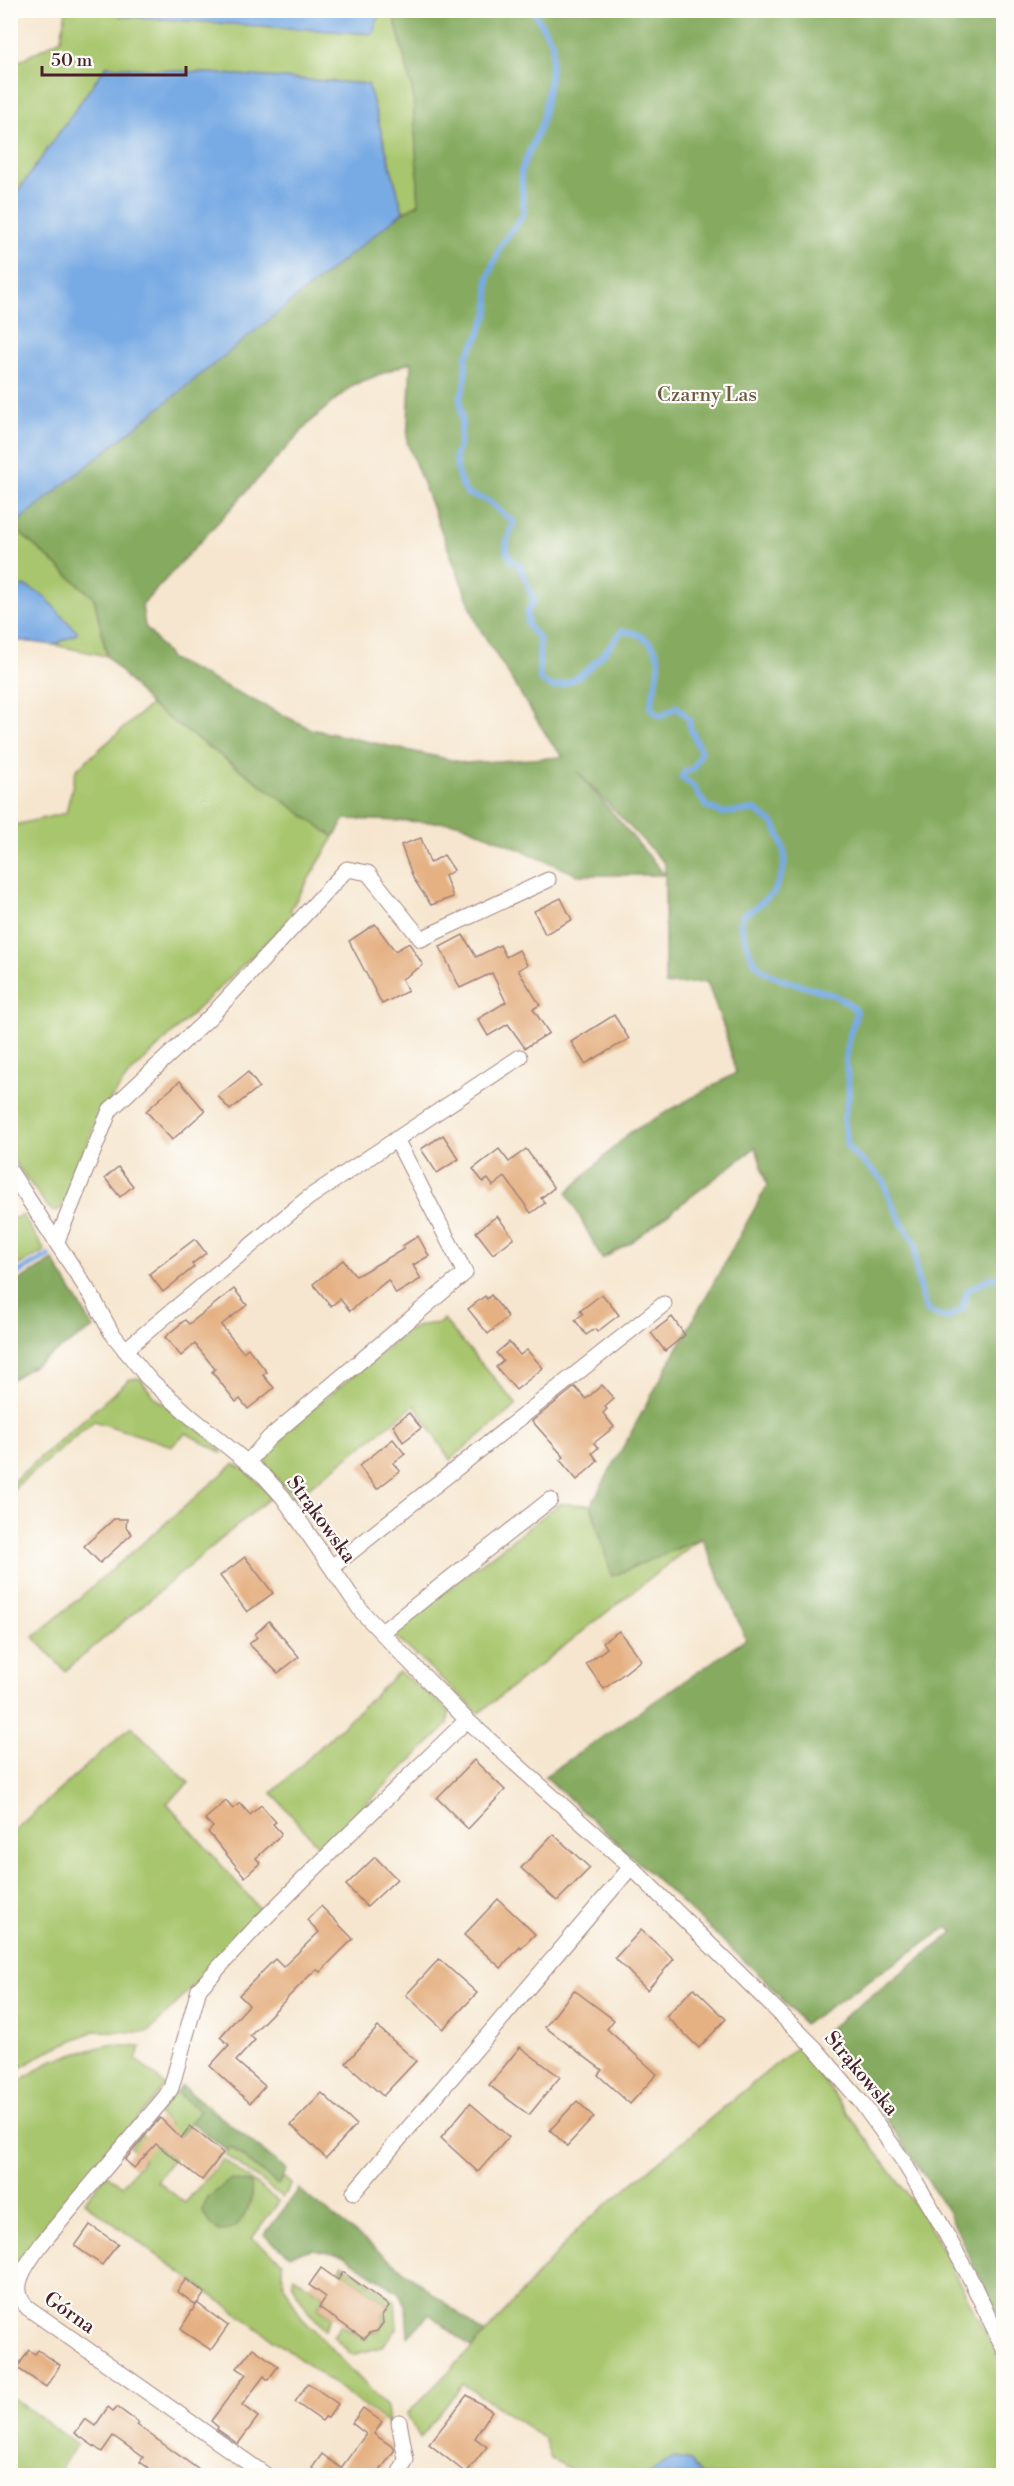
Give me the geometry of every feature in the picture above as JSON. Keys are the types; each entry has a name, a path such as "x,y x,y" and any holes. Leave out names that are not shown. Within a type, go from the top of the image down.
{"street":[{"path":"57,1241 110,1110 210,1017 347,869 368,873 421,939 548,880"},
{"path":"125,1350 308,1198 520,1057"},
{"path":"248,1462 268,1438 465,1273 396,1139"},
{"name":"Strąkowska","path":"10,1171 57,1241 111,1332 147,1377 248,1462 283,1497 362,1611 382,1632 467,1720 631,1867 815,2048 861,2102 902,2158 938,2218 1004,2349"},
{"path":"332,1567 664,1304"},
{"path":"382,1632 550,1500"},
{"name":"Górna","path":"267,2475 28,2308 19,2295 19,2282 27,2264 166,2096 199,1989 257,1926 467,1720"},
{"path":"354,2192 631,1867"},
{"path":"398,2475 406,2460 399,2422"}],"green space":[{"path":"66,11 120,11 121,16 373,34 380,11 393,11 413,93 419,204 403,212 368,84 106,66 11,201 10,66 61,39"},
{"name":"Czarny Las","path":"393,11 1003,11 1003,2329 948,2211 827,2030 954,1932 948,1927 804,2024 764,1979 545,1776 746,1639 702,1538 612,1576 591,1505 767,1186 756,1147 630,1243 602,1259 567,1193 629,1133 736,1073 724,1028 707,982 665,985 665,875 578,875 459,823 345,819 334,837 150,705 107,656 94,598 12,526 403,212 419,204 413,93","holes":["411,362 407,442 478,626 552,744 563,757 465,763 311,729 171,659 145,626 142,605 313,419 353,385","577,771 665,864 664,874"]},
{"path":"12,526 94,598 107,656 54,645 78,633 32,642 16,640 11,643 10,527"},
{"path":"150,705 334,837 290,910 295,915 128,1076 98,1116 63,1207 54,1212 47,1206 11,1157 10,826 66,813 76,770"},
{"path":"22,1215 45,1251 11,1269 10,1220"},
{"path":"53,1260 94,1328 11,1380 11,1285"},
{"path":"443,1319 517,1405 450,1460 415,1405 295,1498 266,1467 266,1454 273,1441 409,1330 422,1325 440,1323"},
{"path":"140,1378 153,1396 217,1444 222,1453 186,1433 172,1446 94,1421 11,1491 11,1483 130,1379"},
{"path":"234,1464 244,1469 272,1496 65,1671 34,1637"},
{"path":"559,1504 591,1505 612,1576 701,1538 479,1713 396,1637 396,1629"},
{"path":"399,1672 449,1710 448,1725 320,1848 272,1793"},
{"path":"131,1726 189,1783 167,1803 259,1908 193,1986 149,2032 94,2031 48,2051 11,2074 10,1834"},
{"path":"108,2045 141,2047 136,2059 165,2085 11,2277 11,2086 53,2060"},
{"path":"798,2046 927,2221 993,2346 1003,2370 1003,2475 581,2475 551,2459 544,2438 463,2384 420,2438 407,2414 472,2348 582,2225"},
{"path":"182,2086 287,2170 278,2185 231,2147 227,2150 191,2122 200,2111 176,2092"},
{"path":"176,2092 200,2111 169,2150 156,2140 169,2124 158,2114"},
{"path":"141,2134 173,2159 157,2181 185,2203 223,2159 279,2202 252,2238 282,2262 284,2285 301,2317 387,2407 389,2424 84,2202 107,2174 122,2186 144,2159 130,2147"},
{"path":"230,2146 278,2185 284,2177 292,2184 282,2197 225,2154"},
{"path":"230,2180 251,2183 250,2200 245,2215 240,2221 227,2230 219,2232 209,2223 202,2210 208,2198"},
{"path":"299,2189 485,2334 472,2348 429,2314 408,2337 406,2307 398,2292 344,2256 313,2249 290,2255 264,2235"},
{"path":"343,2264 395,2301 397,2329 381,2347 352,2355 333,2336 341,2325 365,2340 370,2333 378,2332 384,2323 383,2315 390,2306 340,2269"},
{"path":"294,2276 325,2297 318,2307 332,2317 325,2330 307,2309 292,2285"},
{"path":"10,2396 77,2444 56,2475 11,2475"}],"water":[{"path":"380,10 373,34 120,16 120,11"},
{"path":"106,66 368,84 403,212 11,527 11,201"},
{"path":"25,586 42,594 78,633 54,645 16,640 11,643 11,589"},
{"path":"674,2458 691,2461 701,2475 648,2475 658,2466"}],"building":[{"path":"421,838 430,863 444,855 454,870 445,876 453,897 431,905 413,878 401,845"},
{"path":"561,898 572,920 545,934 534,911"},
{"path":"375,924 395,951 409,943 423,965 402,979 408,991 382,1004 349,941"},
{"path":"463,935 476,957 500,945 506,957 519,950 527,965 518,970 540,1005 533,1009 549,1033 525,1048 508,1024 488,1036 478,1019 506,1002 492,973 460,988 440,947"},
{"path":"614,1015 629,1039 585,1064 571,1042"},
{"path":"248,1072 259,1087 230,1110 218,1096"},
{"path":"180,1081 205,1111 172,1140 146,1111"},
{"path":"443,1135 459,1159 437,1173 421,1149"},
{"path":"499,1149 509,1162 526,1149 554,1188 541,1198 545,1203 531,1213 505,1177 493,1186 488,1179 483,1182 473,1169"},
{"path":"118,1167 133,1186 120,1197 105,1178"},
{"path":"497,1216 514,1238 493,1254 476,1232"},
{"path":"418,1236 429,1256 413,1265 421,1279 396,1294 388,1280 350,1311 340,1299 331,1306 313,1284 343,1260 356,1276 404,1249 402,1246"},
{"path":"195,1239 206,1253 192,1264 194,1267 163,1292 149,1274"},
{"path":"234,1289 247,1305 221,1325 243,1352 248,1348 267,1372 263,1375 274,1388 248,1409 240,1399 236,1402 212,1372 215,1369 195,1344 181,1356 165,1337 185,1320 189,1324"},
{"path":"602,1294 619,1315 597,1332 595,1329 586,1335 575,1320 583,1314 580,1311"},
{"path":"491,1295 508,1317 488,1334 468,1309 485,1296 487,1299"},
{"path":"672,1317 685,1335 665,1351 651,1333"},
{"path":"509,1342 520,1355 527,1350 543,1368 516,1390 496,1367 503,1361 496,1353"},
{"path":"602,1385 614,1399 605,1407 607,1409 603,1413 614,1427 594,1443 598,1448 592,1453 598,1461 577,1480 560,1460 564,1457 532,1421 575,1387 586,1399"},
{"path":"409,1413 421,1428 403,1442 393,1425"},
{"path":"393,1439 405,1454 393,1463 400,1471 377,1489 359,1466"},
{"path":"114,1519 127,1519 126,1527 132,1534 100,1563 84,1546"},
{"path":"245,1557 273,1593 247,1612 220,1576"},
{"path":"269,1621 299,1657 278,1673 249,1644 257,1637 255,1634"},
{"path":"619,1631 641,1660 604,1689 586,1664 607,1648 603,1642"},
{"path":"474,1760 505,1790 468,1829 437,1798"},
{"path":"226,1801 233,1809 240,1803 250,1815 261,1805 276,1822 273,1824 281,1833 256,1858 260,1863 245,1877 208,1832 213,1827 205,1819"},
{"path":"553,1834 590,1868 557,1901 521,1868"},
{"path":"375,1857 397,1879 367,1907 346,1885"},
{"path":"498,1899 535,1934 501,1968 464,1935"},
{"path":"321,1906 353,1939 320,1972 316,1969 250,2036 255,2040 236,2061 265,2086 250,2103 210,2066 229,2045 220,2037 249,2005 239,1995 275,1959 283,1967 319,1932 307,1920"},
{"path":"641,1930 674,1959 647,1990 615,1958"},
{"path":"439,1959 477,1993 443,2029 406,1995"},
{"path":"694,1988 726,2019 699,2048 666,2016"},
{"path":"574,1990 614,2020 607,2029 657,2074 630,2104 598,2075 602,2070 545,2027"},
{"path":"378,2027 416,2061 383,2096 346,2063"},
{"path":"520,2047 560,2077 529,2115 489,2085"},
{"path":"322,2093 356,2125 326,2158 291,2125"},
{"path":"577,2101 594,2117 567,2146 550,2130"},
{"path":"470,2103 509,2137 478,2172 441,2138"},
{"path":"160,2118 181,2138 190,2126 223,2153 202,2180 156,2144 134,2168 125,2160"},
{"path":"90,2225 118,2244 102,2265 75,2246"},
{"path":"321,2268 338,2280 343,2272 389,2306 382,2315 383,2323 377,2331 369,2333 364,2339 319,2307 326,2297 309,2285"},
{"path":"186,2279 205,2293 196,2305 177,2291"},
{"path":"197,2303 228,2326 211,2350 182,2331 181,2328"},
{"path":"253,2348 278,2366 268,2380 264,2376 242,2405 258,2417 238,2444 217,2429 218,2427 211,2421 246,2374 237,2368"},
{"path":"29,2350 35,2354 38,2350 60,2365 46,2387 17,2368"},
{"path":"308,2383 338,2404 328,2418 325,2417 322,2421 295,2402"},
{"path":"467,2395 492,2411 475,2438 487,2447 466,2473 429,2444"},
{"path":"108,2407 113,2411 117,2407 139,2423 137,2425 206,2475 159,2475 140,2462 143,2457 113,2436 102,2452 75,2433 85,2419 95,2426"},
{"path":"363,2408 382,2422 374,2434 394,2448 394,2451 377,2475 321,2475 312,2468 322,2454 341,2468 366,2434 352,2423"}],"waterway":[{"path":"533,10 553,44 550,79 542,122 521,171 524,213 500,247 488,278 489,310 477,339 466,357 465,384 460,398 462,421 459,447 455,456 459,478 467,494 487,500 514,522 506,547 509,557 520,566 534,601 527,612 528,626 539,638 540,680 553,687 564,684 592,666 622,631 642,636 657,652 659,660 651,709 660,716 677,707 689,719 701,752 693,769 685,771 682,777 693,786 706,806 722,813 755,810 774,824 785,856 783,871 774,892 754,909 744,914 740,923 748,948 755,962 764,971 790,982 833,995 846,1002 857,1012 849,1037 846,1060 849,1094 844,1118 848,1148 885,1182 887,1193 904,1227 916,1244 918,1278 927,1311 947,1318 962,1309 967,1291 990,1278 1004,1279"},
{"path":"10,1277 48,1256"}]}
